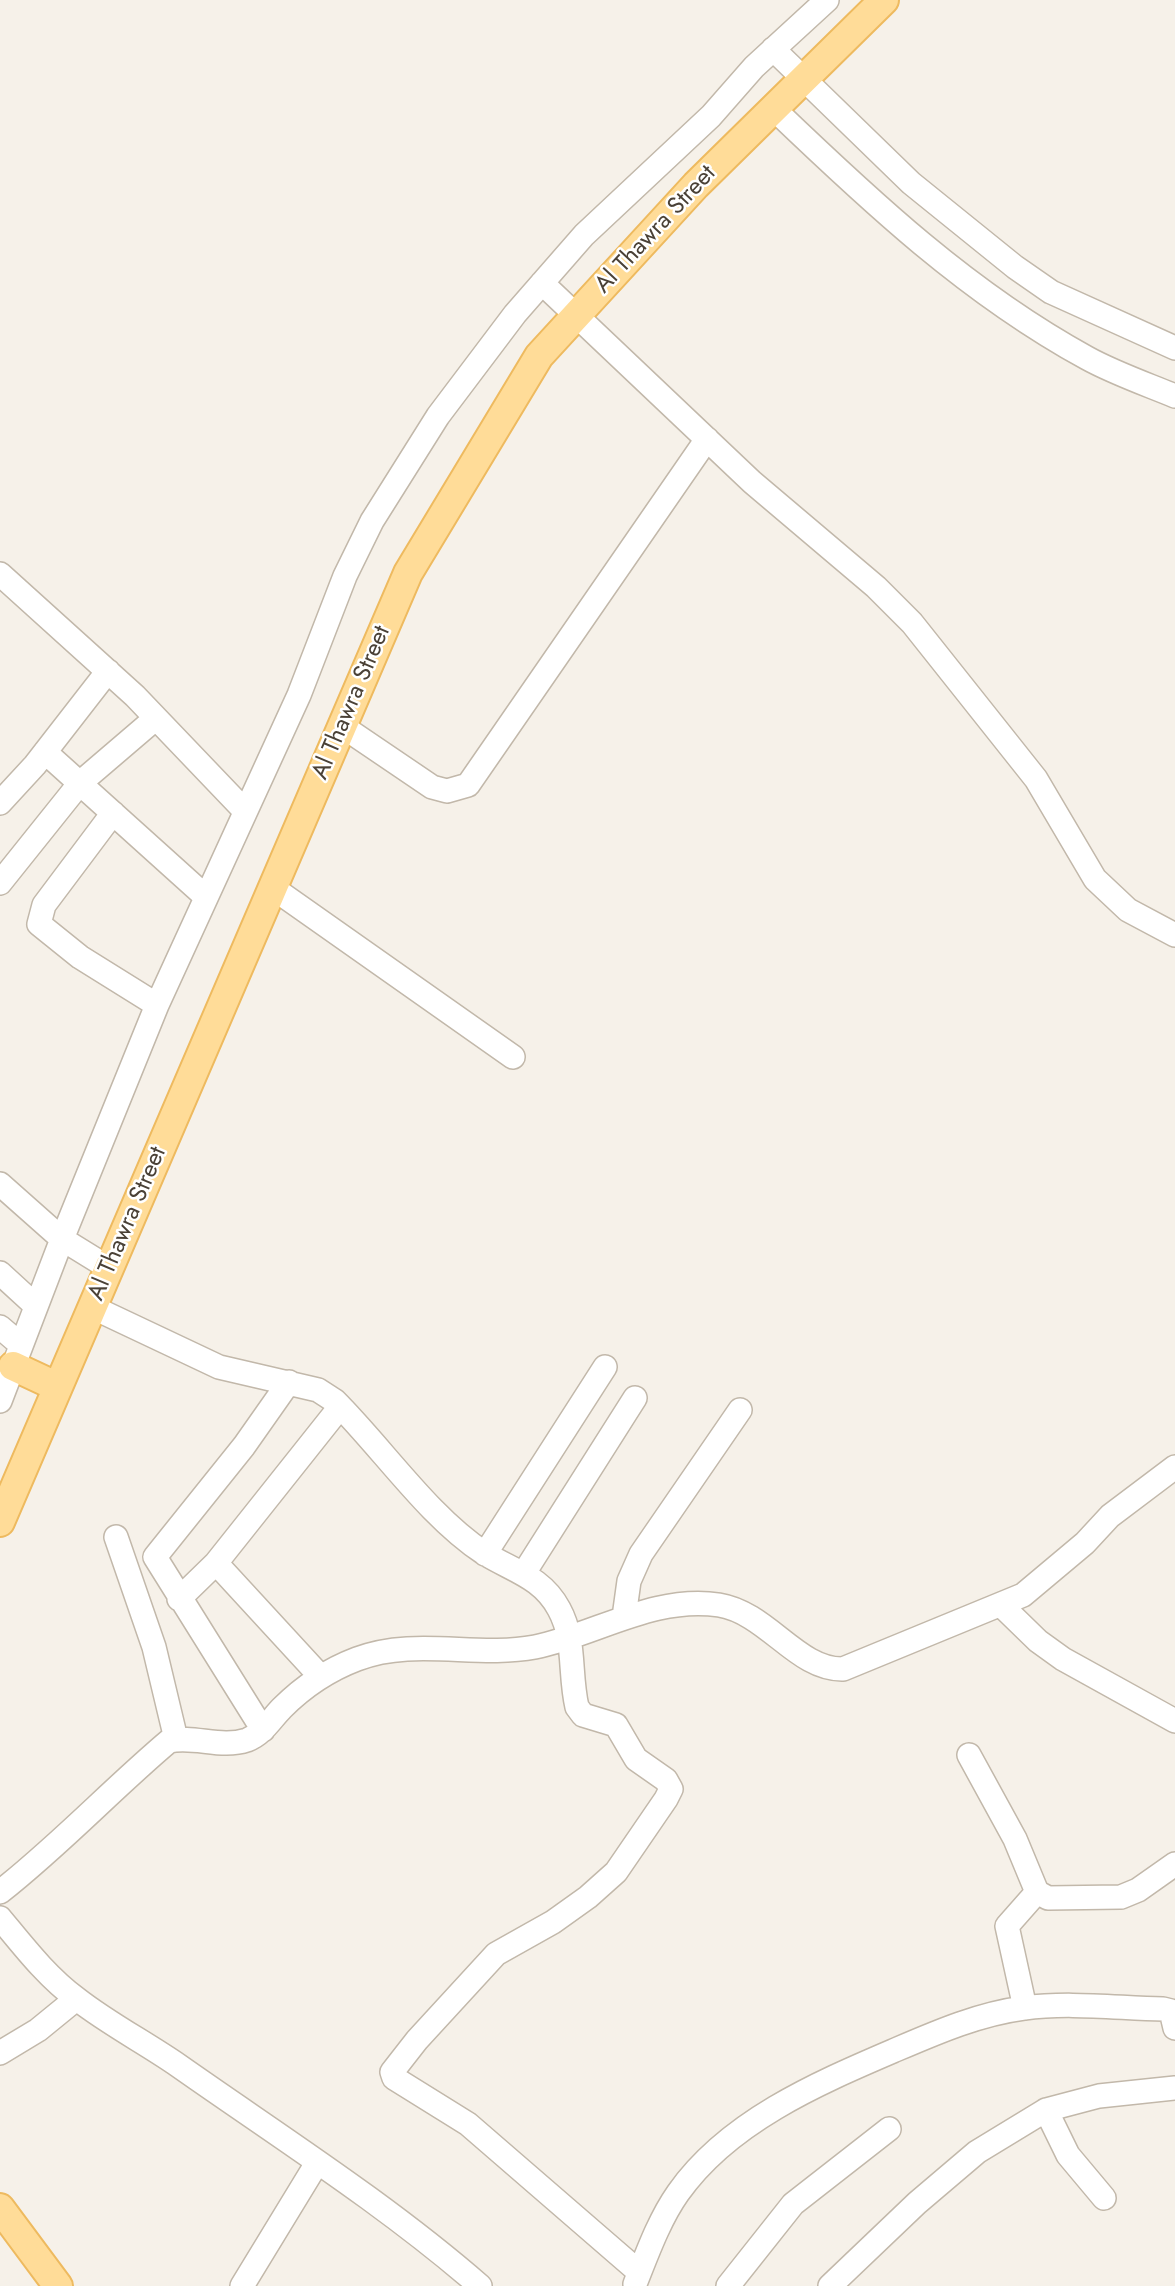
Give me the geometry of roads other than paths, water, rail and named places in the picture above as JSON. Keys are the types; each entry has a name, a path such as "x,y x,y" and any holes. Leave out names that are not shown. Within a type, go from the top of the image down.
{"main road":[{"name":"Al Thawra Street","path":"0,1522 408,573 539,356 696,185 884,0"},
{"path":"18,1355 58,1387"},
{"path":"0,2208 58,2286"}],"street":[{"path":"0,1401 62,1239 158,1005 299,695 345,576 372,521 438,416 542,283 584,235 711,116 739,82 827,0"},
{"path":"773,50 911,183 1033,280 1051,292 1175,348"},
{"path":"774,108 916,242 963,276 1089,359 1175,396"},
{"path":"542,283 707,439 912,623 1036,779 1096,879 1128,910 1175,935"},
{"path":"342,726 432,787 447,791 468,785 707,439"},
{"path":"0,574 108,671 245,811"},
{"path":"0,803 45,752 108,671"},
{"path":"0,883 80,783 156,718"},
{"path":"45,752 206,897"},
{"path":"113,813 44,905 39,924 80,957 158,1005"},
{"path":"272,888 513,1057"},
{"path":"0,1184 62,1239 109,1268"},
{"path":"0,1273 37,1306"},
{"path":"92,1307 219,1367 318,1390 340,1407 452,1530 485,1554 524,1573 544,1587 571,1635 577,1707 583,1715 615,1725 636,1759 666,1780 671,1789 616,1872 588,1898 496,1954 409,2049 392,2072 394,2078 468,2124 637,2279 678,2193 714,2152 760,2117 838,2074 970,2020 1025,2008 1163,2009 1171,2011 1175,2028"},
{"path":"0,1327 18,1355"},
{"path":"485,1554 605,1367"},
{"path":"262,1730 155,1557 244,1446 289,1382"},
{"path":"524,1573 635,1398"},
{"path":"179,1599 216,1563 340,1407"},
{"path":"624,1617 629,1581 637,1561 740,1410"},
{"path":"0,1892 64,1840 110,1791 169,1741 176,1739 223,1744 248,1740 320,1676 358,1659 390,1650 500,1651 537,1646 624,1617 685,1605 720,1605 751,1617 825,1670 843,1669 1001,1605 1039,1584 1110,1516 1175,1467"},
{"path":"116,1537 154,1647 176,1739"},
{"path":"216,1563 320,1676"},
{"path":"1001,1605 1038,1641 1063,1659 1175,1721"},
{"path":"969,1755 1015,1839 1037,1892 1048,1898 1121,1897 1138,1890 1175,1864"},
{"path":"1025,2008 1007,1926 1037,1892"},
{"path":"0,1918 36,1962 76,1999 175,2063 317,2163 451,2261 480,2286"},
{"path":"0,2053 38,2029 76,1999"},
{"path":"835,2285 908,2211 977,2152 1046,2110 1099,2096 1175,2088"},
{"path":"1046,2110 1068,2155 1104,2198"},
{"path":"728,2286 793,2204 888,2129"},
{"path":"242,2286 317,2163"}]}
